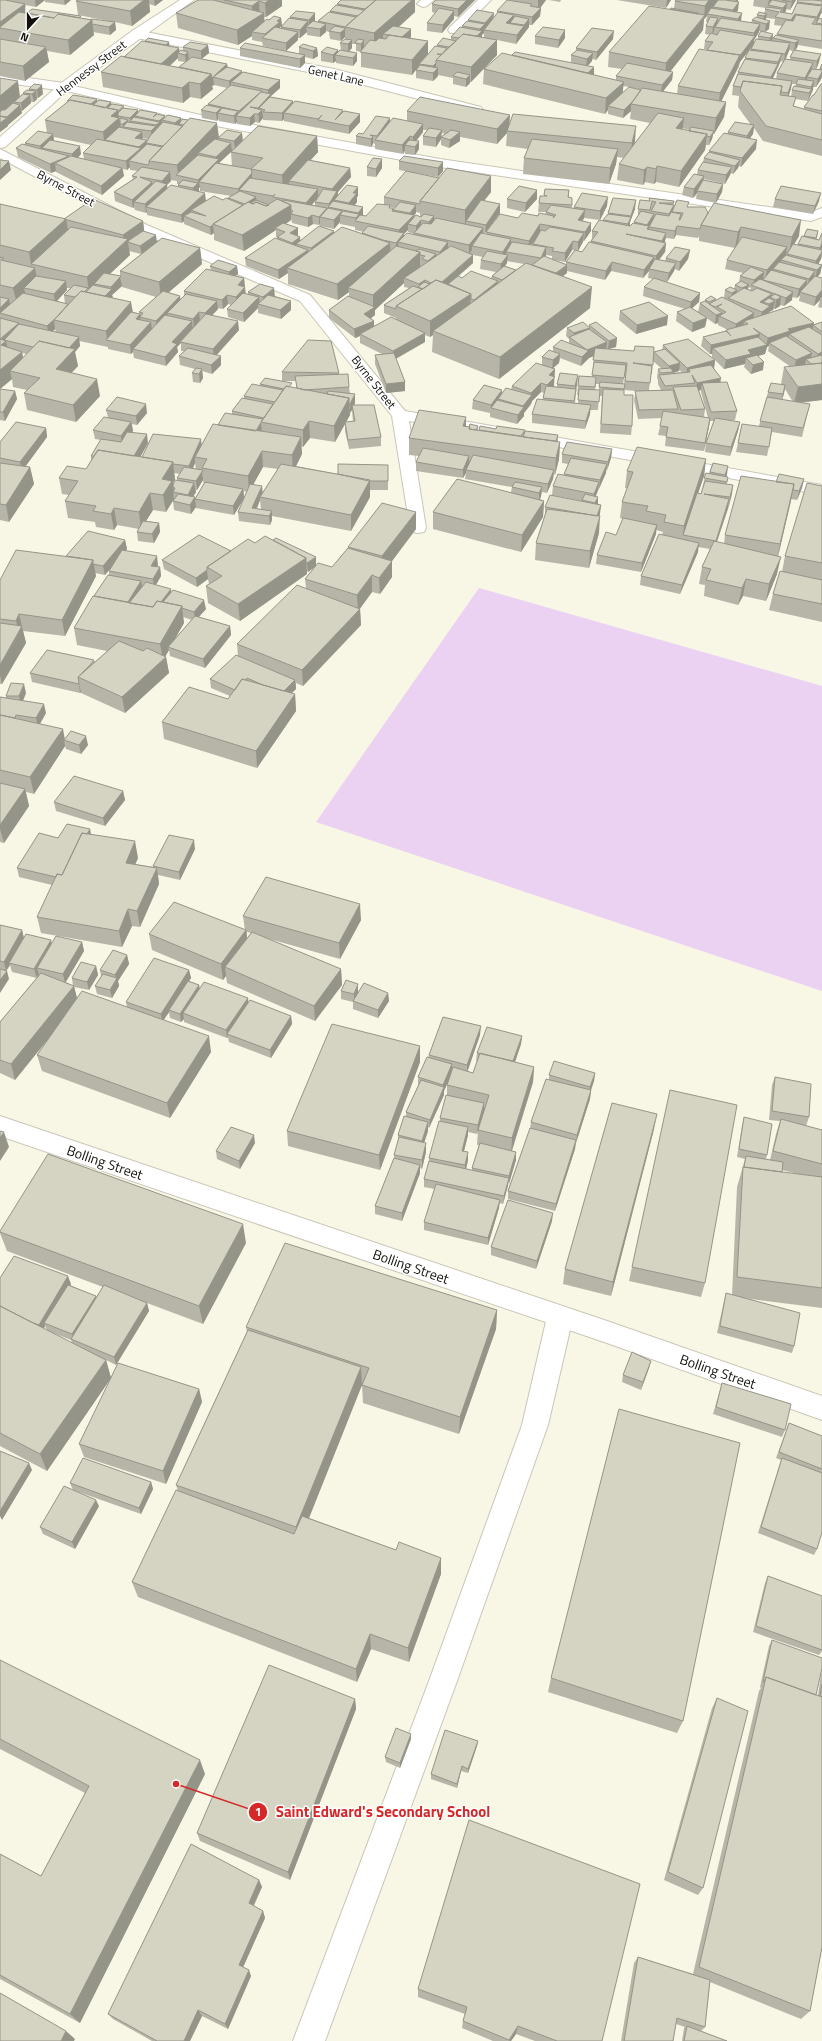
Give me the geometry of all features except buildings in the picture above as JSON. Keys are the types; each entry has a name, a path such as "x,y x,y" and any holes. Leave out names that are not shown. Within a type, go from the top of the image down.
{"street":[{"name":"Hennessy Street","path":"0,144 64,87 136,34 188,0"},
{"path":"454,30 485,0"},
{"name":"Genet Lane","path":"136,34 334,73 488,113"},
{"path":"0,78 64,87 205,120 440,163 811,217 822,212"},
{"name":"Byrne Street","path":"0,152 142,228 305,298 400,415 822,490"},
{"path":"400,415 418,528"},
{"name":"Bolling Street","path":"0,1126 560,1316 822,1408"},
{"path":"309,2041 443,1681 536,1425 560,1316"}],"shaded area":[{"path":"479,588 822,686 822,991 316,822"}],"place":[{"name":"Saint Edward's Secondary School","path":"176,1784"}]}
